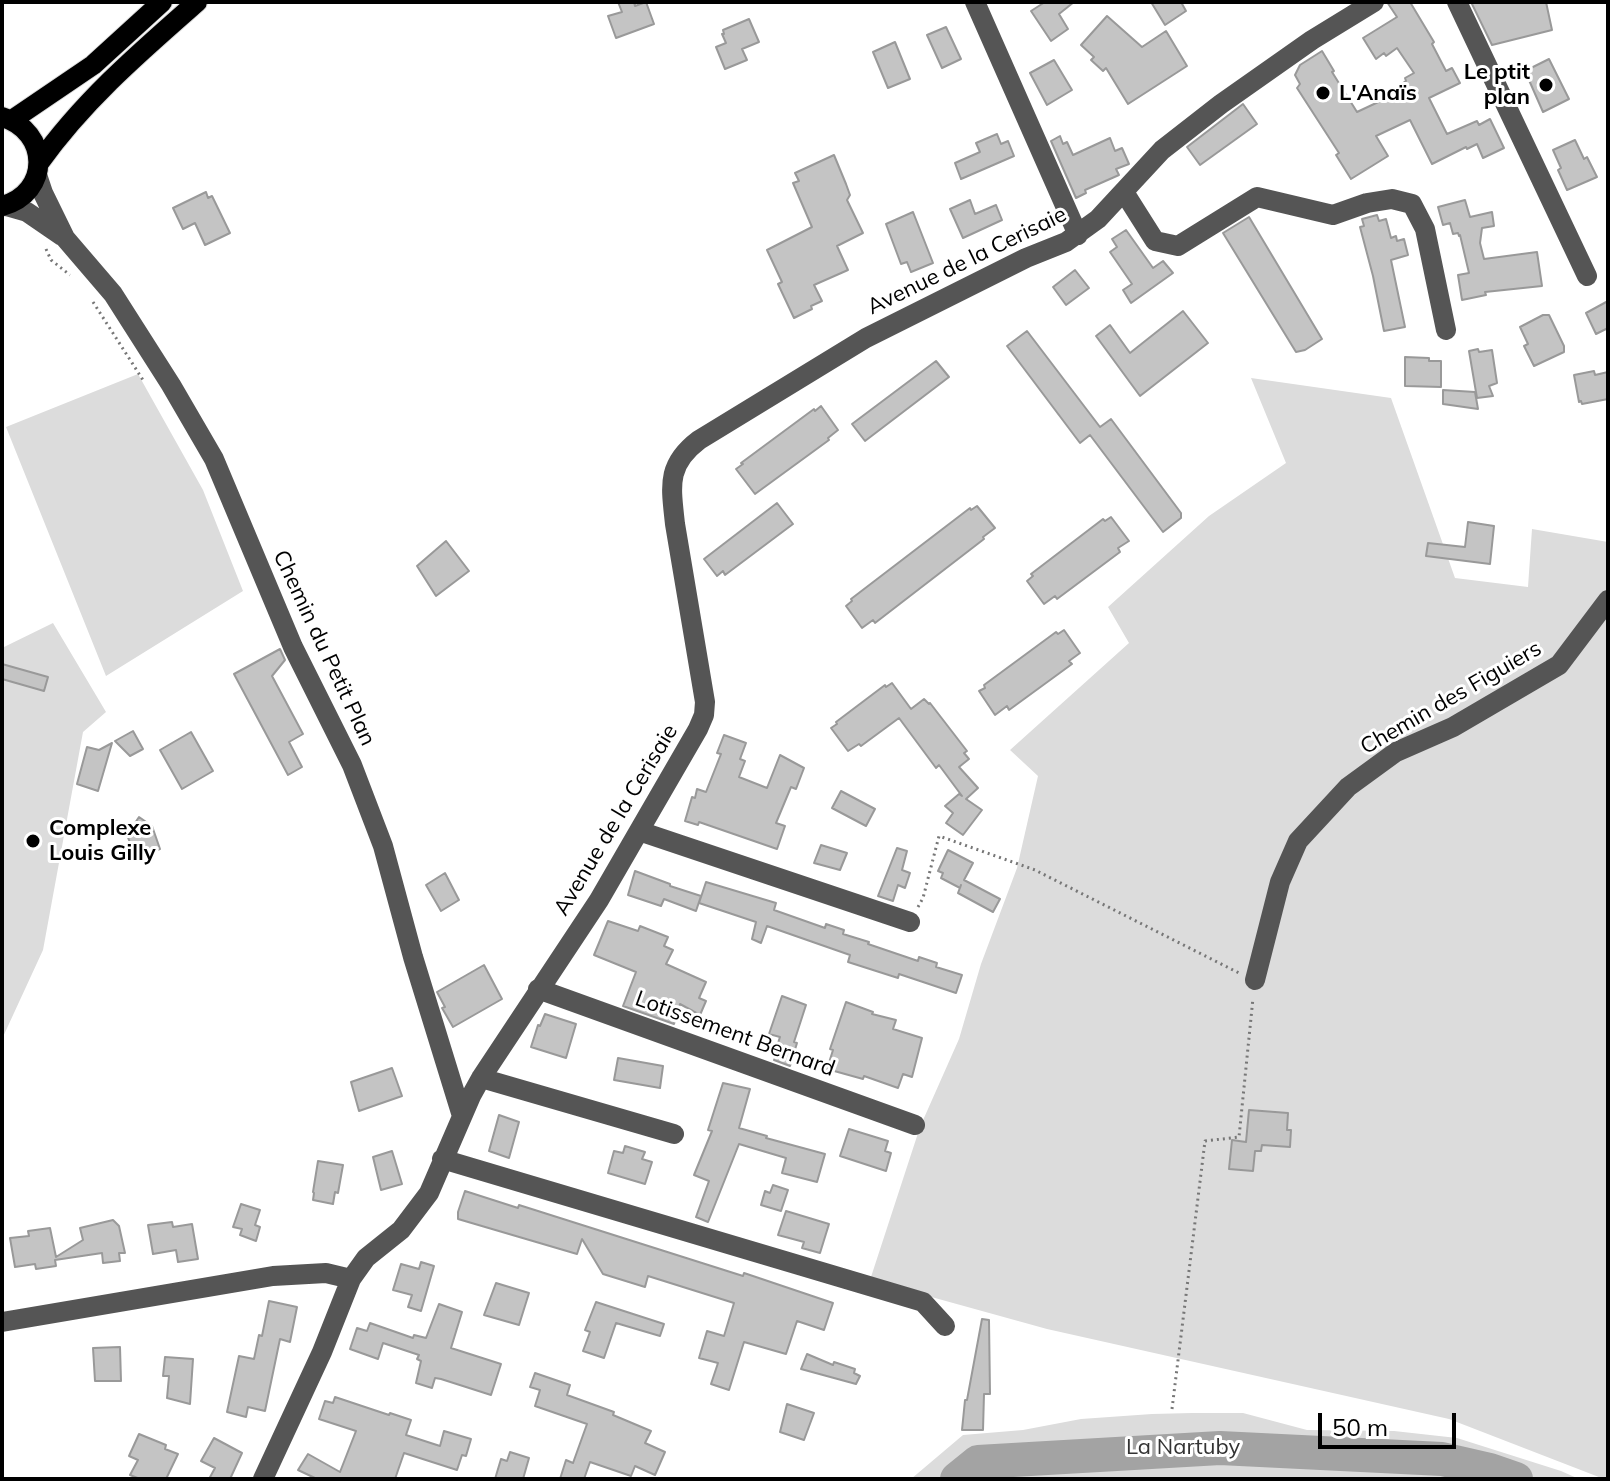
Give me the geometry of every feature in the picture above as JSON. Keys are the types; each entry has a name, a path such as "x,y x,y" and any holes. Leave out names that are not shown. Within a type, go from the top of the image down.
{"main road":[{"path":"38,169 38,150 32,137 23,127 7,118 93,65 162,2"},
{"path":"4,206 25,195 52,145 111,79 197,2"}],"street":[{"path":"975,2 1078,235"},
{"name":"Avenue de la Cerisaie","path":"263,1479 322,1352 351,1279 366,1258 401,1230 429,1193 481,1078 599,900 704,715 705,702 672,495 677,463 685,451 866,338 1078,235 1098,219 1162,150 1312,40 1374,2"},
{"path":"1457,2 1587,276"},
{"name":"Chemin du Petit Plan","path":"38,169 56,240"},
{"path":"1124,192 1155,241 1178,246 1257,197 1333,215 1367,203 1392,199 1412,204 1425,229 1446,330"},
{"name":"Chemin du Petit Plan","path":"4,206 27,212 113,294 214,459 293,647 352,765 383,846 462,1116"},
{"name":"Chemin des Figuiers","path":"1255,980 1280,882 1298,841 1328,808 1348,787 1396,752 1453,727 1559,665 1608,600"},
{"path":"639,831 910,922"},
{"name":"Lotissement Bernard","path":"538,989 915,1125"},
{"path":"481,1078 674,1134"},
{"path":"442,1159 923,1302 945,1326"},
{"path":"2,1322 273,1276 326,1273 351,1279"}],"path":[{"path":"56,240 46,252 70,275"},
{"path":"90,297 146,384"},
{"path":"910,922 923,898 939,836 1035,870 1255,980 1239,1137 1205,1141 1172,1409"}],"green space":[{"path":"138,374 203,490 243,591 106,676 6,427"},
{"path":"1251,378 1391,398 1455,578 1528,587 1532,529 1608,542 1608,1479 1449,1419 1047,1329 870,1280 920,1127 959,1039 981,964 1017,868 1038,776 1010,750 1129,643 1108,607 1209,516 1286,463"},
{"name":"Complexe Louis Gilly","path":"53,623 106,712 83,732 43,950 2,1039 2,648"},
{"name":"La Nartuby","path":"1243,1413 1307,1430 1394,1431 1457,1438 1579,1479 911,1479 963,1435 1023,1430 1081,1419"}],"building":[{"path":"618,2 634,2 635,6 646,2 654,24 616,38 608,16 622,12"},
{"path":"1045,2 1074,2 1059,14 1068,29 1051,41 1031,11"},
{"path":"1151,2 1181,2 1186,11 1165,25"},
{"path":"1387,2 1410,2 1434,42 1432,44 1446,71 1452,68 1460,83 1429,98 1447,134 1490,119 1504,148 1483,158 1477,144 1432,164 1410,120 1376,136 1388,156 1351,179 1336,155 1339,153 1297,88 1300,84 1295,75 1300,65 1322,51 1357,112 1406,89 1403,83 1405,78 1414,73 1397,48 1376,59 1363,38 1397,17"},
{"path":"1471,2 1546,2 1552,30 1492,45"},
{"path":"1107,16 1142,47 1166,31 1187,66 1128,104 1106,68 1103,71 1091,60 1094,57 1081,45"},
{"path":"749,19 759,42 742,49 747,60 725,69 716,47 726,43 723,30"},
{"path":"946,27 961,59 942,68 927,35"},
{"path":"895,42 910,79 888,88 873,52"},
{"name":"Le ptit plan","path":"1549,59 1569,99 1543,112 1525,71"},
{"path":"1054,60 1072,90 1047,105 1030,73"},
{"path":"1243,104 1257,124 1200,165 1187,147"},
{"path":"997,134 1001,144 1008,141 1014,156 961,179 955,163 980,152 976,143"},
{"path":"1060,136 1073,155 1110,138 1115,151 1122,148 1129,164 1116,169 1119,175 1085,190 1086,193 1076,198 1051,141"},
{"path":"1575,140 1597,177 1567,190 1553,150"},
{"path":"834,155 850,195 847,200 863,233 837,246 848,270 814,285 822,301 794,318 767,250 812,227 793,183 799,181 795,173"},
{"path":"206,192 208,198 212,196 230,233 205,245 195,223 183,229 173,208"},
{"path":"970,200 975,214 996,205 1002,220 963,238 950,209"},
{"path":"1465,200 1470,217 1492,212 1494,226 1482,228 1480,243 1484,259 1537,252 1542,286 1485,292 1486,295 1462,300 1458,275 1469,273 1460,235 1453,234 1450,223 1443,225 1438,207"},
{"path":"913,212 933,263 911,272 907,262 901,264 886,224"},
{"path":"1377,215 1379,221 1386,219 1391,238 1396,236 1397,241 1404,239 1408,255 1391,260 1405,327 1384,331 1360,227 1364,226 1362,219"},
{"path":"1249,217 1322,339 1305,350 1296,352 1223,233"},
{"path":"1126,230 1153,268 1163,261 1173,273 1131,303 1123,290 1132,284 1110,252 1117,247 1112,239"},
{"path":"1075,270 1089,288 1066,305 1053,287"},
{"path":"1608,301 1608,328 1596,334 1586,313"},
{"path":"1183,311 1208,343 1140,396 1096,336 1110,325 1130,353"},
{"path":"1549,315 1564,352 1534,366 1524,346 1528,344 1520,327"},
{"path":"1027,331 1100,427 1111,419 1181,513 1181,518 1163,532 1090,435 1080,443 1007,346"},
{"path":"1478,349 1479,352 1492,350 1497,383 1489,386 1493,396 1477,398 1469,351"},
{"path":"1405,357 1441,361 1441,387 1405,386"},
{"path":"936,361 949,377 865,441 852,424"},
{"path":"1594,371 1595,375 1608,372 1608,399 1582,404 1574,375"},
{"path":"1443,390 1475,392 1478,409 1443,404"},
{"path":"821,406 838,430 829,440 755,494 736,469"},
{"path":"777,503 793,524 725,575 723,571 717,576 704,559"},
{"path":"977,506 995,528 875,623 873,620 862,628 846,606 851,599 970,508"},
{"path":"1111,517 1129,541 1118,548 1120,552 1057,599 1055,596 1044,604 1027,581 1033,576 1031,574 1103,519 1105,521"},
{"path":"1468,522 1494,526 1490,564 1426,556 1428,543 1465,547"},
{"path":"446,541 469,571 436,596 417,566"},
{"path":"1064,630 1080,653 1069,661 1072,664 1009,710 1007,706 995,715 979,691 1056,632 1058,634"},
{"path":"280,649 285,660 272,676 303,734 289,742 302,767 288,775 234,674"},
{"path":"2,664 48,677 44,691 2,679"},
{"path":"892,683 911,709 924,699 930,703 967,751 964,753 969,759 959,767 978,788 966,799 982,810 963,835 946,823 953,813 945,806 959,794 962,796 939,765 936,768 899,718 861,746 859,744 848,751 831,728 885,685"},
{"path":"133,731 143,749 130,756 115,741"},
{"path":"191,732 213,771 182,789 160,750"},
{"path":"724,735 746,743 740,759 745,761 739,777 767,788 780,755 804,768 796,789 791,787 776,823 785,826 777,849 699,822 698,825 685,821 697,789 706,792 721,754 717,753"},
{"path":"112,743 98,791 77,784 87,747 99,750"},
{"path":"841,791 875,809 866,826 832,808"},
{"path":"139,817 152,826 160,849 136,858 127,835"},
{"path":"821,845 847,853 840,870 814,863"},
{"path":"897,848 907,851 902,870 910,873 905,888 898,885 893,901 878,896"},
{"path":"948,850 973,863 964,880 1000,899 993,912 958,893 960,888 941,878 943,873 938,871"},
{"path":"635,871 701,896 696,911 664,899 661,906 628,895"},
{"path":"445,873 459,900 441,911 426,885"},
{"path":"706,882 776,903 774,910 825,928 826,924 844,930 843,934 868,944 918,961 919,957 937,963 936,967 962,975 956,993 899,974 898,978 848,962 850,955 767,926 761,943 752,939 756,922 699,903"},
{"path":"608,921 638,931 640,926 668,937 664,946 673,950 666,964 706,982 699,998 706,1001 700,1015 680,1004 674,1024 623,1006 636,972 594,955"},
{"path":"484,965 502,999 453,1027 437,992"},
{"path":"782,996 806,1005 790,1066 774,1060 780,1037 769,1034"},
{"path":"846,1002 872,1014 896,1020 893,1029 922,1038 912,1077 903,1074 898,1088 864,1076 863,1079 827,1069 833,1050 830,1049"},
{"path":"545,1014 576,1024 566,1058 531,1047"},
{"path":"618,1058 663,1066 660,1088 614,1080"},
{"path":"392,1068 402,1096 359,1111 351,1082"},
{"path":"723,1083 750,1089 739,1128 825,1154 817,1182 782,1173 786,1158 739,1144 708,1222 696,1217 709,1181 694,1175 712,1131 708,1130"},
{"path":"1249,1110 1288,1113 1290,1147 1262,1145 1261,1151 1255,1151 1253,1171 1229,1169 1232,1140 1246,1142"},
{"path":"499,1115 519,1122 509,1158 489,1151"},
{"path":"849,1129 888,1141 885,1151 891,1153 886,1171 840,1156"},
{"path":"625,1146 645,1152 642,1159 652,1162 645,1184 608,1173 614,1151 623,1153"},
{"path":"392,1151 402,1184 381,1190 373,1157"},
{"path":"318,1161 343,1165 333,1204 313,1200"},
{"path":"773,1185 788,1190 781,1211 761,1205 765,1191 770,1193"},
{"path":"465,1191 518,1208 519,1205 743,1276 744,1273 833,1303 824,1330 797,1321 786,1354 744,1342 729,1390 711,1384 718,1363 699,1358 707,1331 724,1336 734,1303 648,1276 645,1287 603,1274 582,1239 577,1254 458,1219"},
{"path":"241,1204 260,1210 255,1225 260,1227 256,1241 240,1235 242,1229 233,1227"},
{"path":"786,1211 829,1224 820,1253 802,1248 804,1242 778,1235"},
{"path":"113,1220 119,1226 125,1253 119,1253 120,1261 103,1263 102,1253 55,1260 56,1266 36,1269 35,1264 15,1267 10,1238 29,1236 28,1231 50,1228 56,1257 83,1240 80,1228"},
{"path":"172,1222 173,1227 192,1224 198,1259 178,1262 176,1250 153,1254 148,1225"},
{"path":"421,1262 434,1266 421,1311 408,1307 412,1295 393,1290 401,1264 419,1269"},
{"path":"496,1283 529,1293 519,1325 484,1315"},
{"path":"269,1301 297,1307 290,1342 280,1339 265,1411 248,1407 246,1417 227,1412 239,1356 254,1359"},
{"path":"596,1302 664,1324 660,1336 616,1323 604,1358 583,1351 590,1332 585,1330"},
{"path":"439,1304 462,1312 451,1348 501,1364 491,1395 435,1378 432,1388 416,1383 421,1361 417,1359 419,1355 383,1343 378,1359 350,1349 357,1328 367,1331 370,1323 413,1338 414,1335 426,1338"},
{"path":"982,1319 989,1320 990,1394 984,1394 983,1430 962,1430 965,1400"},
{"path":"120,1347 121,1381 95,1381 93,1348"},
{"path":"807,1354 833,1365 834,1362 855,1369 854,1373 860,1376 856,1384 801,1369"},
{"path":"165,1357 193,1359 190,1404 167,1398 169,1376 163,1376"},
{"path":"535,1373 570,1385 567,1395 614,1412 613,1415 651,1431 645,1443 665,1452 655,1475 635,1466 631,1476 590,1462 584,1479 560,1479 566,1460 573,1463 587,1424 535,1406 540,1390 530,1387"},
{"path":"335,1397 411,1420 406,1435 440,1446 444,1431 471,1439 466,1456 462,1455 457,1470 404,1453 395,1479 317,1479 298,1470 308,1454 340,1472 356,1431 319,1419 325,1401 333,1403"},
{"path":"787,1404 814,1413 804,1440 780,1432"},
{"path":"139,1434 166,1445 165,1449 178,1454 166,1479 140,1479 130,1475 138,1460 129,1456"},
{"path":"214,1438 242,1453 230,1479 209,1479 215,1468 201,1461"},
{"path":"510,1452 529,1458 523,1479 495,1479 501,1459 507,1461"}],"waterway":[{"name":"La Nartuby","path":"957,1479 978,1462 1220,1448 1442,1459 1516,1479"}],"place":[{"name":"Le ptit plan","path":"1546,85"},
{"name":"L'Anaïs","path":"1323,93"},
{"name":"Complexe Louis Gilly","path":"33,841"}]}
